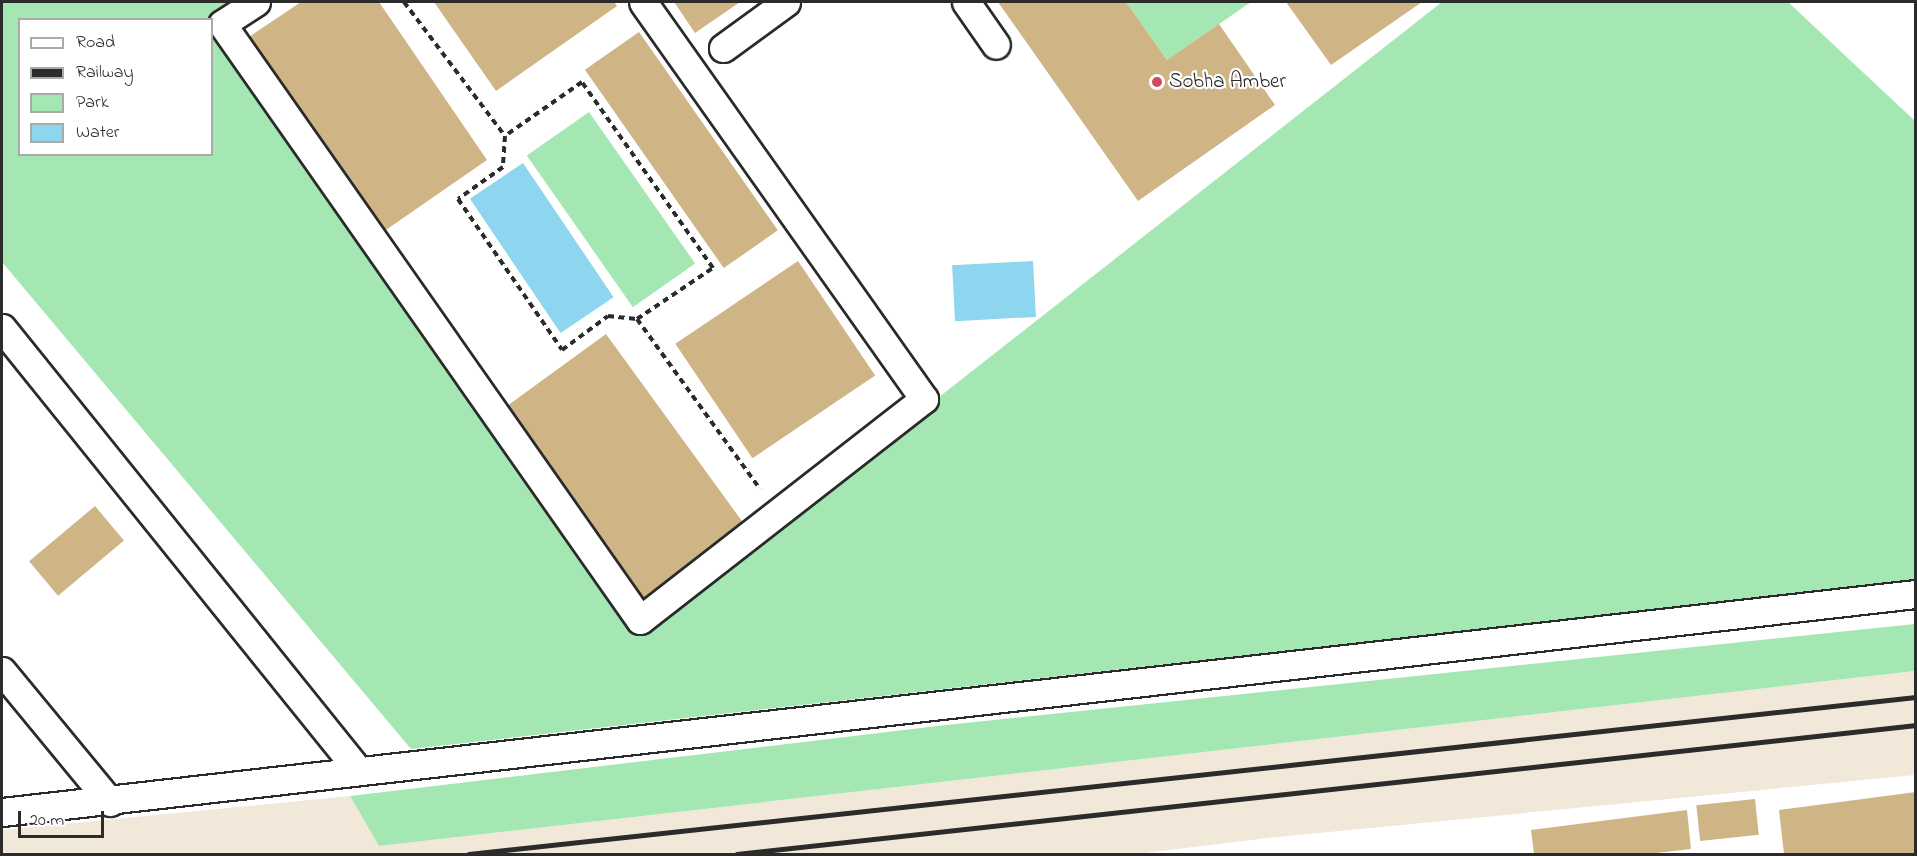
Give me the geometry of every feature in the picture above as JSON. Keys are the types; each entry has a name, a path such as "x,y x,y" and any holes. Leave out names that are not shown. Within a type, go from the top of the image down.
{"street":[{"path":"256,2 222,24 640,620 924,399 643,2"},
{"path":"723,48 786,2"},
{"path":"966,2 996,45"},
{"path":"2,328 358,770"},
{"path":"2,812 110,802 358,770 1916,594"},
{"path":"2,671 110,802"}],"path":[{"path":"404,2 505,136 503,167 458,199 562,350 608,316 637,319 712,268 582,82 505,136"},
{"path":"637,319 760,489"}],"shaded area":[{"path":"1915,671 1915,775 1268,838 1136,854 2,854 2,830 350,796 379,846"}],"green space":[{"path":"2,2 238,2 213,19 18,18 18,156 213,156 213,25 640,632 1442,2 1788,2 1915,121 1915,580 411,749 2,262"},
{"path":"1126,2 1251,2 1167,60"},
{"path":"589,112 695,264 633,307 527,156"},
{"path":"1915,624 1915,671 379,846 350,796 946,725"}],"water":[{"path":"523,163 614,297 561,333 470,199"},
{"path":"1033,261 1036,317 955,321 952,265"}],"building":[{"path":"301,2 379,2 487,160 380,234 246,39"},
{"path":"434,2 614,2 617,6 496,91"},
{"path":"674,2 740,2 695,33"},
{"name":"Sobha Amber","path":"998,2 1126,2 1167,60 1219,24 1275,105 1138,201"},
{"name":"Sobha Amber","path":"1286,2 1422,2 1331,65"},
{"path":"639,32 778,230 724,268 585,70"},
{"path":"798,261 875,375 752,458 675,344"},
{"path":"606,334 746,527 642,602 502,409"},
{"path":"95,506 124,540 58,596 29,561"},
{"path":"1916,792 1916,854 1784,854 1779,810"},
{"path":"1755,799 1759,835 1700,841 1696,805"},
{"path":"1687,810 1691,849 1647,854 1534,854 1531,830"}],"railway":[{"path":"469,854 1916,697"},
{"path":"737,854 1916,725"}],"place":[{"name":"Sobha Amber","path":"1157,82"}]}
